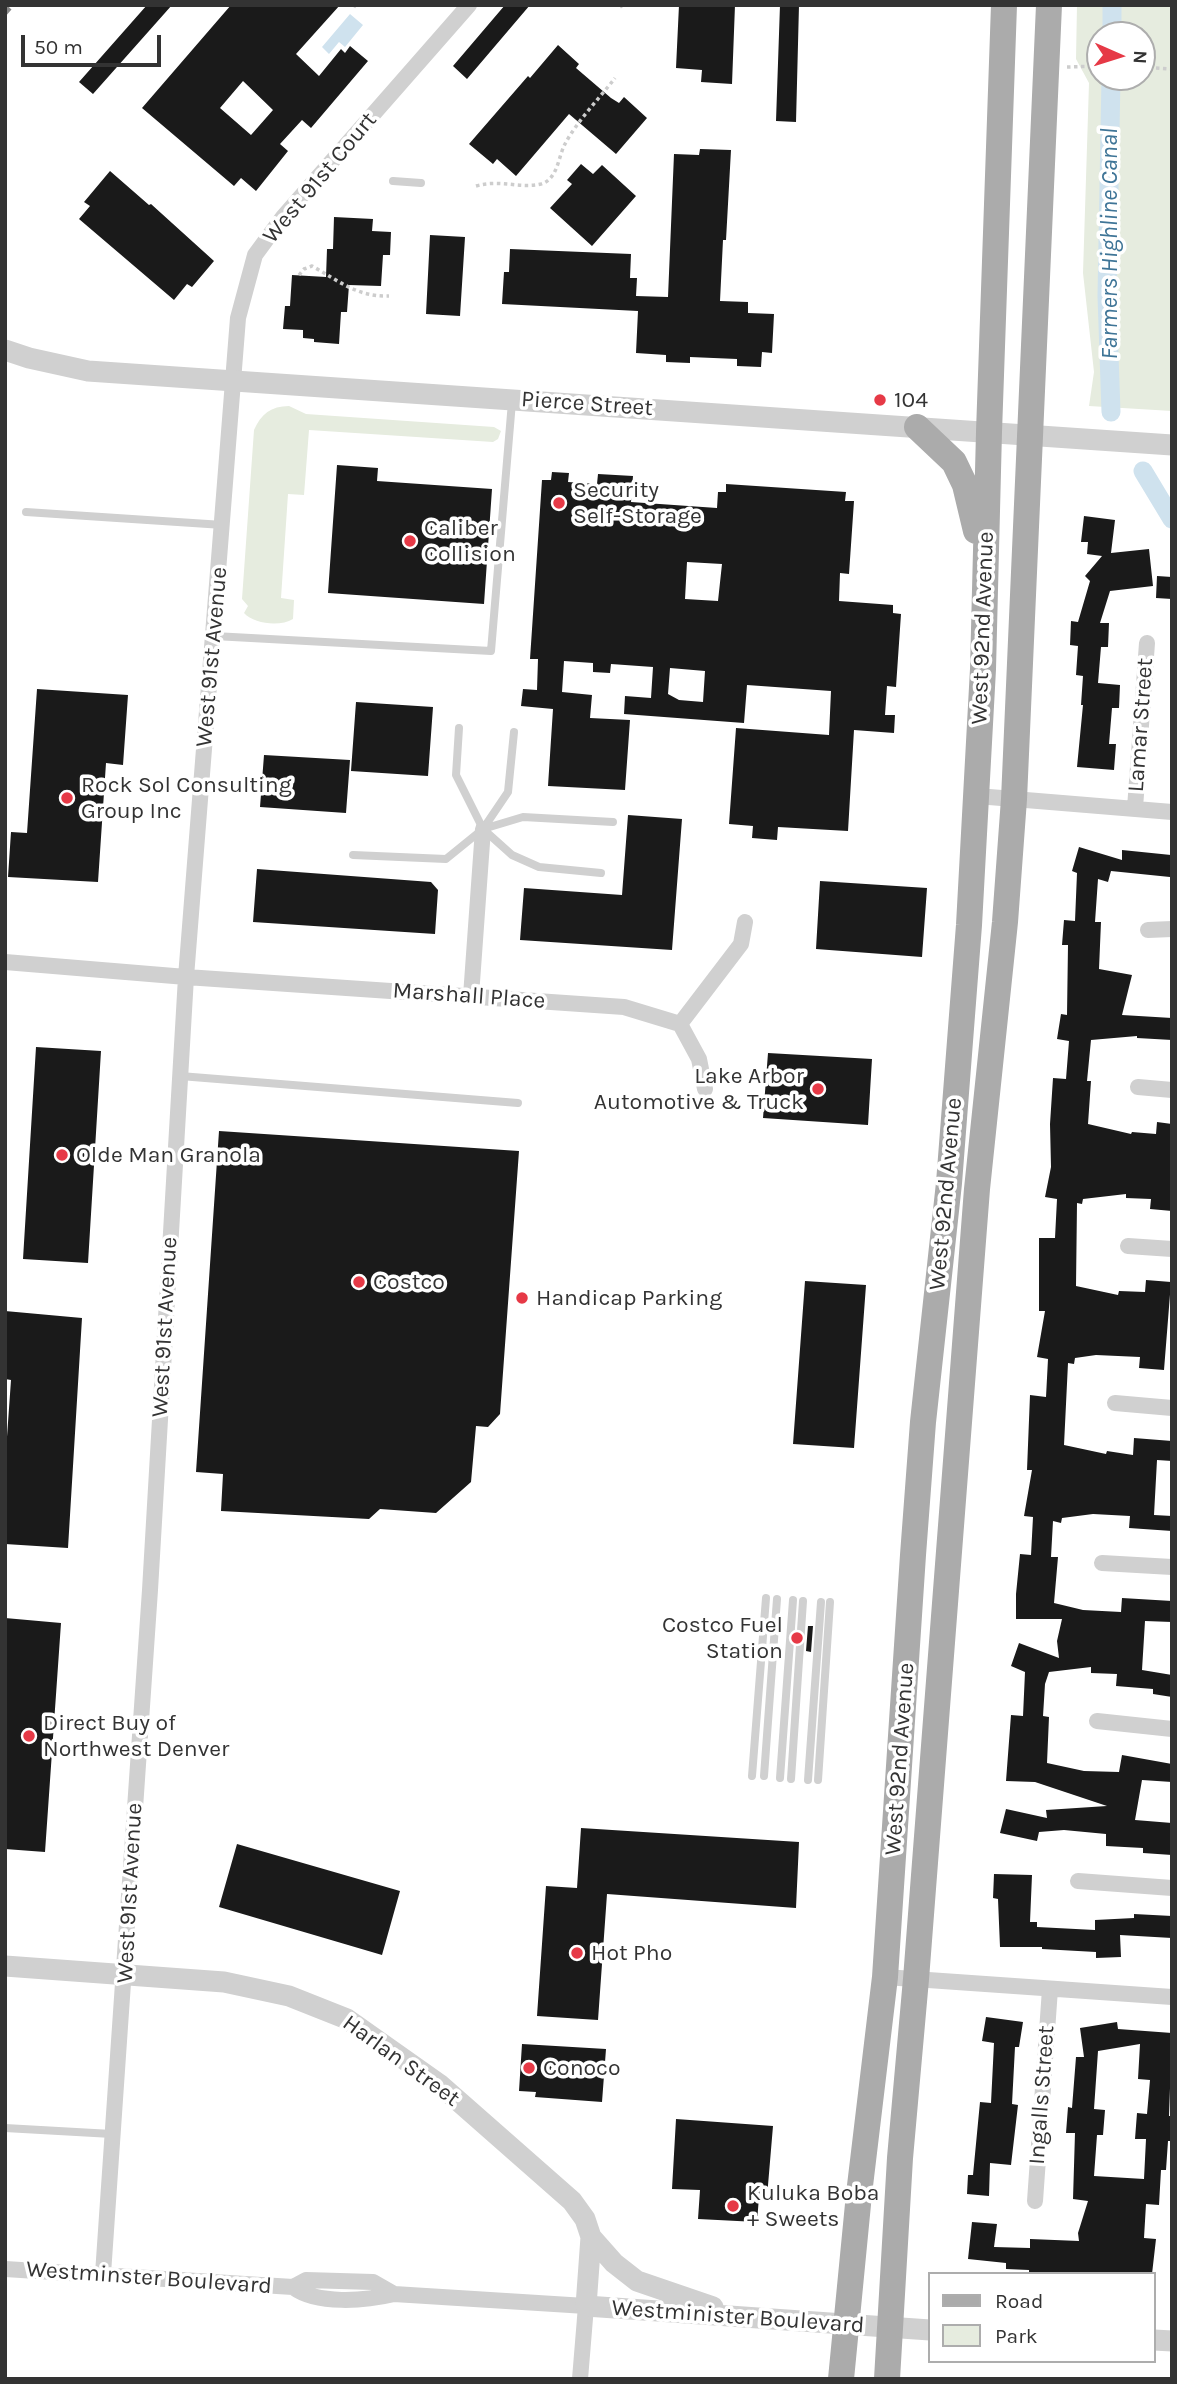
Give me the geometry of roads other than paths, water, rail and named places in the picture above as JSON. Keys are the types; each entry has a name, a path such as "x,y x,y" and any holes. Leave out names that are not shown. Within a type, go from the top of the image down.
{"main road":[{"name":"West 92nd Avenue","path":"887,2379 900,2158 916,1979 930,1556 923,1422 950,1169 977,796 1004,5"},
{"name":"West 92nd Avenue","path":"841,2379 930,1556 976,1189 1005,922 1014,799 1049,5"},
{"path":"916,427 950,457 965,485 973,515 985,588"}],"street":[{"name":"West 91st Court","path":"235,380 238,318 255,255 283,217 469,5"},
{"name":"Pierce Street","path":"5,350 88,371 1172,445"},
{"name":"West 91st Avenue","path":"103,2274 125,1974 186,977 235,380"},
{"name":"Lamar Street","path":"1135,808 1147,643"},
{"name":"Lamar Street","path":"977,796 1172,813"},
{"path":"471,996 483,829"},
{"path":"705,1089 699,1059 680,1024 741,944 745,922"},
{"path":"1148,930 1172,929"},
{"name":"Marshall Place","path":"5,962 624,1007 680,1024"},
{"path":"1138,1087 1172,1090"},
{"path":"1128,1246 1172,1249"},
{"path":"1115,1403 1172,1408"},
{"path":"1102,1563 1172,1567"},
{"path":"1097,1721 1172,1729"},
{"path":"1078,1881 1172,1888"},
{"name":"Harlan Street","path":"5,1966 224,1982 289,1996 347,2019 439,2084 572,2201 591,2236 614,2263 637,2281 740,2317"},
{"path":"885,1977 1172,1997"},
{"name":"Ingalls Street","path":"1035,2201 1050,1989"},
{"path":"580,2379 591,2236"},
{"name":"Westminster Boulevard","path":"5,2269 293,2287 306,2280 373,2283 394,2294 586,2306"},
{"name":"Westminister Boulevard","path":"586,2306 891,2329"},
{"path":"891,2329 928,2330"}],"lane":[{"path":"393,181 421,183"},
{"path":"214,636 491,651 512,399"},
{"path":"26,513 223,525"},
{"path":"459,728 456,775 483,829 512,855 539,867 601,873"},
{"path":"353,855 446,859 483,829 508,792 514,732"},
{"path":"483,829 523,817 613,822"},
{"path":"180,1076 518,1103"},
{"path":"752,1776 766,1598"},
{"path":"764,1776 777,1599"},
{"path":"780,1778 793,1600"},
{"path":"791,1779 803,1601"},
{"path":"808,1780 825,1602 831,1612 818,1780"},
{"path":"5,2128 112,2134"}],"water":[{"path":"350,14 363,25 345,47 339,42 329,54 322,47"}],"waterway":[{"name":"Farmers Highline Canal","path":"1112,5 1112,21"},
{"name":"Farmers Highline Canal","path":"1111,91 1107,296 1111,412"},
{"name":"Farmers Highline Canal","path":"1143,471 1172,519"}],"railway":[{"path":"5,13 12,5"}],"place":[{"name":"104","path":"880,400"},
{"name":"Security Self-Storage","path":"559,503"},
{"name":"Caliber Collision","path":"410,541"},
{"name":"Rock Sol Consulting Group Inc","path":"67,798"},
{"name":"Lake Arbor Automotive & Truck","path":"818,1089"},
{"name":"Olde Man Granola","path":"62,1155"},
{"name":"Costco","path":"359,1282"},
{"name":"Handicap Parking","path":"522,1298"},
{"name":"Costco Fuel Station","path":"797,1638"},
{"name":"Direct Buy of Northwest Denver","path":"29,1736"},
{"name":"Hot Pho","path":"577,1953"},
{"name":"Conoco","path":"529,2068"},
{"name":"Kuluka Boba + Sweets","path":"733,2206"}]}
